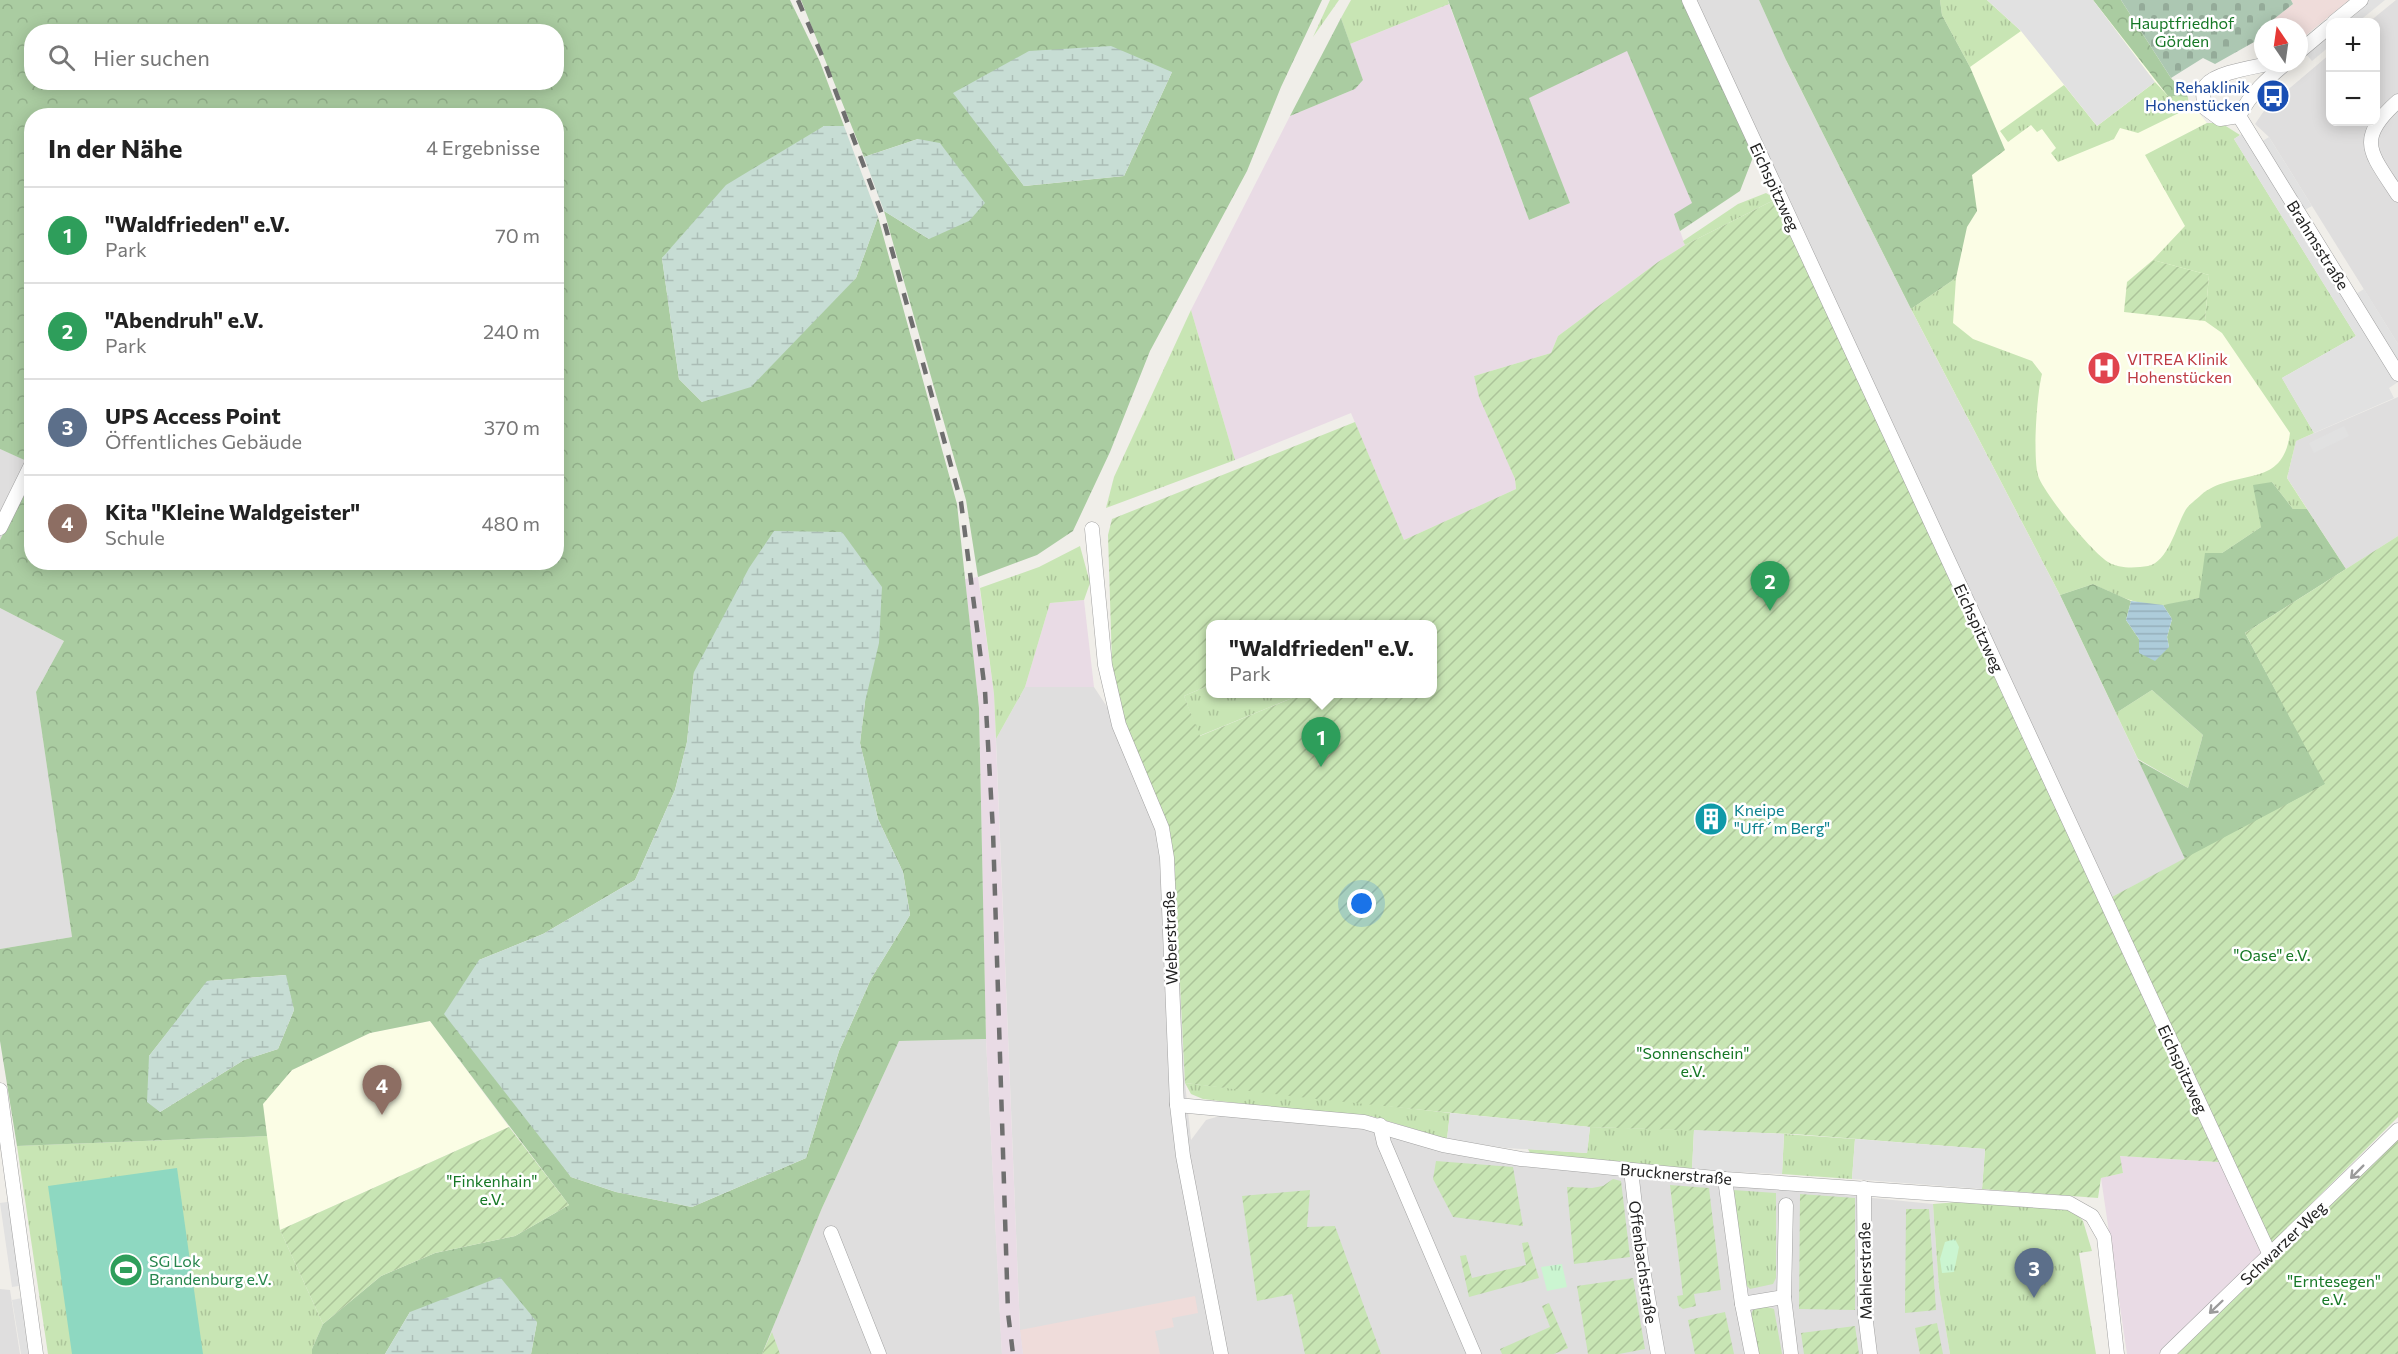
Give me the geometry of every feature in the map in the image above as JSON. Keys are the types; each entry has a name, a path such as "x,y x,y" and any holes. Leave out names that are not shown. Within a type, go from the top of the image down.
{"street":[{"name":"Eichspitzweg","path":"1689,0 2270,1255"},
{"path":"2339,18 2361,0"},
{"path":"2308,45 2326,30"},
{"path":"2254,68 2220,76 2206,85 2202,94 2205,108 2220,119 2239,116 2248,98 2275,72"},
{"path":"2398,102 2373,129 2370,143 2376,160 2398,195"},
{"name":"Brahmsstraße","path":"2239,116 2398,374"},
{"path":"0,528 24,479"},
{"name":"Weberstraße","path":"1092,529 1105,665 1119,725 1162,828 1167,858 1177,1105 1183,1156 1221,1354"},
{"path":"0,1090 36,1354"},
{"name":"Brucknerstraße","path":"1177,1105 1380,1125 1443,1145 1509,1157 1725,1179 2069,1203 2092,1216 2104,1237 2117,1354"},
{"path":"1380,1125 1384,1143 1474,1354"},
{"name":"Schwarzer Weg","path":"2167,1354 2398,1130"},
{"name":"Offenbachstraße","path":"1631,1170 1641,1258 1658,1354"},
{"path":"1725,1179 1742,1304 1752,1354"},
{"name":"Mahlerstraße","path":"1864,1188 1865,1314 1870,1354"},
{"path":"1786,1205 1784,1297 1791,1354"},
{"path":"831,1233 879,1354"},
{"path":"1742,1304 1784,1297"}],"shaded area":[{"path":"1695,0 1759,0 1786,60 1911,309 2060,595 2185,859 2108,899"},
{"name":"VITREA Klinik Hohenstücken","path":"1832,0 2121,0 2171,78 2207,123 2146,155 2299,426 2287,478 2346,569 2116,713 2060,595 1911,309 1786,60"},
{"path":"1987,0 2093,0 2155,82 2097,126 2021,31"},
{"path":"2291,0 2349,0 2308,34 2308,18 2275,18 2293,4"},
{"path":"2368,0 2385,0 2363,18 2347,18"},
{"path":"2398,0 2398,344 2269,137 2255,124 2266,108 2326,57 2326,126 2380,126 2380,18 2374,18"},
{"path":"1449,4 1529,220 1570,203 1528,98 1627,50 1693,204 1674,214 1685,245 1658,262 1558,336 1551,353 1474,376 1515,479 1516,489 1404,540 1351,413 1235,460 1191,310 1290,116 1355,89 1363,80 1350,44"},
{"path":"2326,35 2326,49 2312,61 2308,56 2308,50"},
{"path":"2247,131 2256,145 2269,137 2312,206 2299,213 2351,297 2364,289 2398,344 2398,382 2389,388 2394,398 2314,433 2282,378 2356,336 2234,139"},
{"path":"2398,397 2398,536 2346,569 2287,478 2296,441"},
{"path":"2344,426 2349,436 2314,453 2309,443"},
{"path":"0,449 24,460 24,490 0,540"},
{"path":"978,577 994,694 1020,1330 1023,1354 1002,1354 1001,1339 986,1039 979,708 965,579"},
{"path":"1084,600 1094,687 1025,687 1050,603"},
{"path":"0,608 64,641 36,692 72,937 0,949"},
{"path":"1025,687 1094,687 1119,725 1174,864 1185,1083 1191,1140 1206,1120 1223,1115 1374,1127 1516,1162 1933,1204 1939,1288 1950,1354 1023,1354 1020,1330 996,739"},
{"path":"430,1021 509,1127 280,1230 262,1104 292,1070 370,1033"},
{"path":"986,1039 1002,1354 762,1354 822,1208 899,1041"},
{"path":"1450,1113 1590,1127 1587,1153 1506,1148 1447,1139"},
{"path":"1694,1130 1784,1134 1782,1174 1692,1170"},
{"path":"1855,1139 1985,1149 1982,1189 1852,1179"},
{"path":"2119,1156 2219,1162 2264,1251 2159,1354 2127,1354 2101,1178 2123,1173"},
{"path":"14,1201 25,1285 12,1287 0,1203"},
{"path":"0,1289 10,1290 20,1354 0,1354"},
{"path":"1195,1296 1198,1313 1172,1318 1174,1327 1155,1331 1160,1354 1023,1354 1020,1330"},
{"path":"27,1297 36,1354 21,1354 12,1300"}],"green space":[{"path":"0,0 790,0 820,62 844,126 824,126 662,258 679,379 702,402 856,278 878,217 957,504 979,708 986,1039 899,1041 822,1208 762,1354 531,1354 537,1322 410,1312 385,1354 312,1354 323,1324 381,1276 435,1253 515,1236 569,1205 430,1021 370,1033 292,1070 263,1104 267,1136 17,1146 0,1041 0,949 72,937 36,692 64,641 0,608 0,540 24,490 24,570 564,570 564,108 24,108 24,460 0,449","holes":["694,672 865,702 860,743 878,819 903,872 910,915 871,979 839,1051 806,1158 692,1207 616,1192 571,1177 529,1120 479,960 543,934 635,880 675,790 687,742","285,975 294,1010 278,1049 244,1060 160,1112 149,1056 208,981"]},
{"path":"801,0 1322,0 1281,87 1247,171 1150,351 1110,452 1073,531 1037,555 978,577 966,500 884,211 929,239 918,139 864,157","holes":["1172,72 1124,176 1024,186 954,93"]},
{"path":"1330,0 1339,0 1313,37"},
{"path":"1351,0 1448,0 1449,4 1350,44 1341,18"},
{"path":"1448,0 1686,0 1755,152 1740,191 1680,231 1674,214 1692,203 1627,51 1529,98 1570,203 1529,220"},
{"path":"1759,0 1940,0 1942,15 1970,67 2005,150 1972,175 1977,211 1967,227 1956,278 1911,309 1786,60"},
{"path":"1940,0 1987,0 2021,31 1970,67 1942,15"},
{"path":"2093,0 2121,0 2171,78 2188,97 2168,96"},
{"name":"Hauptfriedhof Görden","path":"2121,0 2291,0 2293,4 2275,18 2254,18 2254,42 2215,64 2203,58 2171,78"},
{"path":"1341,18 1363,80 1355,89 1290,116"},
{"path":"1111,46 1172,72 1124,176 1024,186 953,93 1029,51"},
{"path":"2155,82 2168,96 2188,97 2189,108 2138,133 2120,128 2114,139 2058,162 2051,153 2056,148 2042,129 2037,132 2031,125 2008,142 2000,131 2064,85 2097,126"},
{"path":"2207,123 2221,123 2240,135 2234,139 2356,336 2282,378 2314,433 2296,441 2287,478 2307,509 2293,509 2272,482 2261,527 2222,553 2199,598 2171,604 2143,604 2093,584 2060,595 1911,309 1956,278 1953,323 1973,339 2032,361 2042,374 2037,411 2036,458 2039,478 2051,498 2081,536 2108,562 2128,567 2148,566 2155,563 2171,543 2190,505 2214,487 2268,471 2278,463 2286,451 2290,433 2222,333 2205,321 2209,275 2153,260 2185,226 2145,155"},
{"path":"824,126 844,126 878,217 856,278 751,387 702,402 679,379 662,258 726,185"},
{"path":"918,139 940,143 985,203 969,221 929,239 884,211 864,157"},
{"path":"1766,193 1776,199 1685,245 1683,241 1738,204"},
{"name":"\"Sonnenschein\" e.V.","path":"1776,199 2219,1162 2120,1156 2123,1173 2101,1178 2098,1198 1982,1189 1985,1149 1794,1134 1590,1127 1185,1083 1174,864 1119,725 1112,664 1108,535 1112,519 1355,422 1404,540 1516,489 1515,479 1479,397 1474,376 1551,353 1558,336 1658,262 1685,245"},
{"path":"2153,260 2209,275 2205,321 2124,312 2127,282"},
{"path":"1191,310 1235,460 1106,508 1114,477"},
{"path":"2272,482 2293,509 2307,509 2346,569 2245,633 2326,784 2185,859 2138,760 2188,788 2203,735 2152,690 2116,713 2060,595 2093,584 2131,601 2126,620 2139,639 2139,653 2169,647 2167,637 2172,619 2163,605 2199,598 2205,553 2222,553 2261,527 2253,485"},
{"path":"774,531 842,532 882,587 879,643 865,702 860,743 878,819 903,872 910,915 871,979 839,1051 806,1158 692,1207 616,1192 571,1177 444,1014 479,960 543,934 635,880 675,790 687,742 694,672 749,568"},
{"name":"\"Oase\" e.V.","path":"2398,536 2398,1117 2269,1246 2108,899 2325,784 2245,633"},
{"path":"1080,546 1090,583 1084,600 1050,603 1025,687 996,739 994,694 980,588 1039,567"},
{"path":"1206,687 1206,698 1292,698 1199,736 1184,696"},
{"path":"2152,690 2203,735 2188,788 2138,759 2116,713"},
{"path":"286,975 294,1010 278,1049 244,1060 160,1112 147,1102 149,1056 207,981"},
{"path":"1185,1083 1450,1113 1447,1139 1371,1116 1321,1113 1203,1099 1191,1094"},
{"name":"\"Finkenhain\" e.V.","path":"509,1127 569,1205 515,1236 435,1253 381,1276 323,1324 280,1230"},
{"path":"1590,1127 1694,1130 1692,1170 1530,1153 1528,1149 1587,1153"},
{"path":"1784,1134 1855,1139 1852,1179 1782,1174"},
{"path":"267,1136 280,1230 323,1324 312,1354 48,1354 17,1146"},
{"name":"\"Erntesegen\" e.V.","path":"2398,1139 2398,1354 2175,1354"},
{"path":"1436,1161 1513,1167 1523,1226 1453,1217 1433,1179"},
{"name":"SG Lok Brandenburg e.V.","path":"177,1168 203,1354 72,1354 48,1186"},
{"path":"1613,1179 1621,1181 1630,1257 1574,1264 1567,1187 1592,1188 1603,1186"},
{"path":"1670,1185 1709,1188 1721,1290 1694,1294 1696,1306 1683,1309 1679,1306 1677,1296 1683,1295"},
{"path":"1310,1190 1307,1227 1335,1226 1381,1354 1305,1354 1292,1294 1257,1301 1242,1196"},
{"path":"1733,1190 1776,1193 1776,1278 1773,1284 1750,1289 1746,1285"},
{"path":"1800,1194 1855,1198 1855,1310 1799,1309"},
{"path":"1970,1201 2072,1209 2083,1221 2092,1251 2079,1253 2096,1354 1950,1354 1939,1288 1933,1204"},
{"path":"1906,1209 1929,1209 1936,1310 1905,1313"},
{"path":"1955,1239 1959,1247 1954,1272 1942,1273 1940,1259 1945,1242"},
{"path":"1528,1242 1539,1278 1469,1297 1460,1256 1466,1255 1472,1278 1526,1265 1522,1243"},
{"path":"1562,1264 1567,1287 1547,1291 1541,1267"},
{"path":"500,1277 537,1322 531,1354 385,1354 410,1312"},
{"path":"1633,1278 1645,1349 1619,1354 1588,1354 1577,1286"},
{"path":"1549,1303 1568,1348 1554,1354 1502,1354 1500,1349 1550,1327 1542,1306"},
{"path":"1764,1306 1774,1309 1782,1354 1757,1354 1750,1316 1753,1310"},
{"path":"1725,1312 1734,1354 1695,1354 1688,1320"},
{"path":"1937,1323 1943,1354 1920,1354 1915,1328"},
{"path":"1855,1326 1859,1354 1804,1354 1801,1333"},
{"path":"772,1332 780,1354 762,1354"}],"water":[{"path":"2131,601 2163,605 2172,619 2167,637 2169,647 2155,661 2139,653 2139,639 2126,620"}],"railway":[{"path":"798,0 823,58 882,214 961,502 985,691 993,831 1008,1313 1013,1354"}],"place":[{"name":"Rehaklinik Hohenstücken","path":"2273,96"},
{"name":"VITREA Klinik Hohenstücken","path":"2104,368"},
{"name":"\"Abendruh\" e.V.","path":"1770,611"},
{"name":"\"Waldfrieden\" e.V.","path":"1321,767"},
{"name":"Kneipe \"Uff´m Berg\"","path":"1711,819"},
{"name":"Kita \"Kleine Waldgeister\"","path":"382,1115"},
{"name":"SG Lok Brandenburg e.V.","path":"126,1270"},
{"name":"UPS Access Point","path":"2034,1298"}]}
